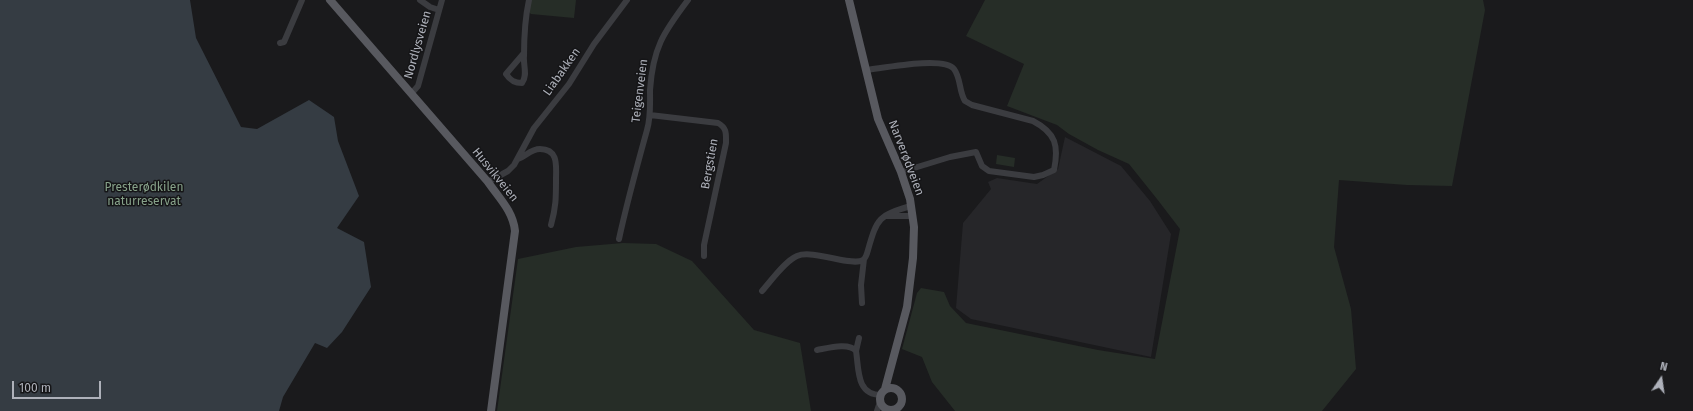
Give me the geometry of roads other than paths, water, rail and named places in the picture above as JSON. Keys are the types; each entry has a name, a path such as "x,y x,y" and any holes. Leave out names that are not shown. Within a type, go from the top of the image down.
{"main road":[{"name":"Husvikveien","path":"330,0 488,182 510,211 514,221 515,231 491,411"},
{"name":"Narverødveien","path":"849,0 878,119 901,172 913,216 914,236 910,282 905,315 890,374 882,396"},
{"path":"890,374 896,389 901,394 894,409 882,396 889,388 896,389"}],"street":[{"path":"280,43 284,42 302,0"},
{"path":"420,0 430,7 439,10"},
{"name":"Nordlysveien","path":"411,94 418,86 442,0"},
{"path":"524,53 506,74 512,81 518,83 522,83 525,75 524,53 526,13 529,0"},
{"name":"Liabakken","path":"488,182 508,171 518,159 534,128 569,84 594,44 627,0"},
{"name":"Teigenveien","path":"619,238 627,201 647,130 650,115 652,80 659,43 670,22 688,0"},
{"path":"867,70 929,62 948,64 954,68 965,101 972,105 1016,116 1042,125 1054,140 1057,152 1054,170 1043,176 989,171 982,166 976,152 950,157 901,172"},
{"name":"Bergstien","path":"650,115 718,123 726,130 726,143 704,245 704,256"},
{"name":"Liabakken","path":"518,159 531,150 537,149 547,150 554,155 557,164 557,202 551,226"},
{"path":"862,303 861,285 864,259 867,255 875,226 879,220 885,216 911,206"},
{"path":"885,216 913,216"},
{"path":"762,291 790,261 798,256 806,255 855,262 864,259"},
{"path":"859,338 856,351 863,388 873,395 882,396 877,411"},
{"path":"817,350 846,346 854,348 856,351"}],"park label":[{"name":"Presterødkilen naturreservat","path":"144,195"}]}
